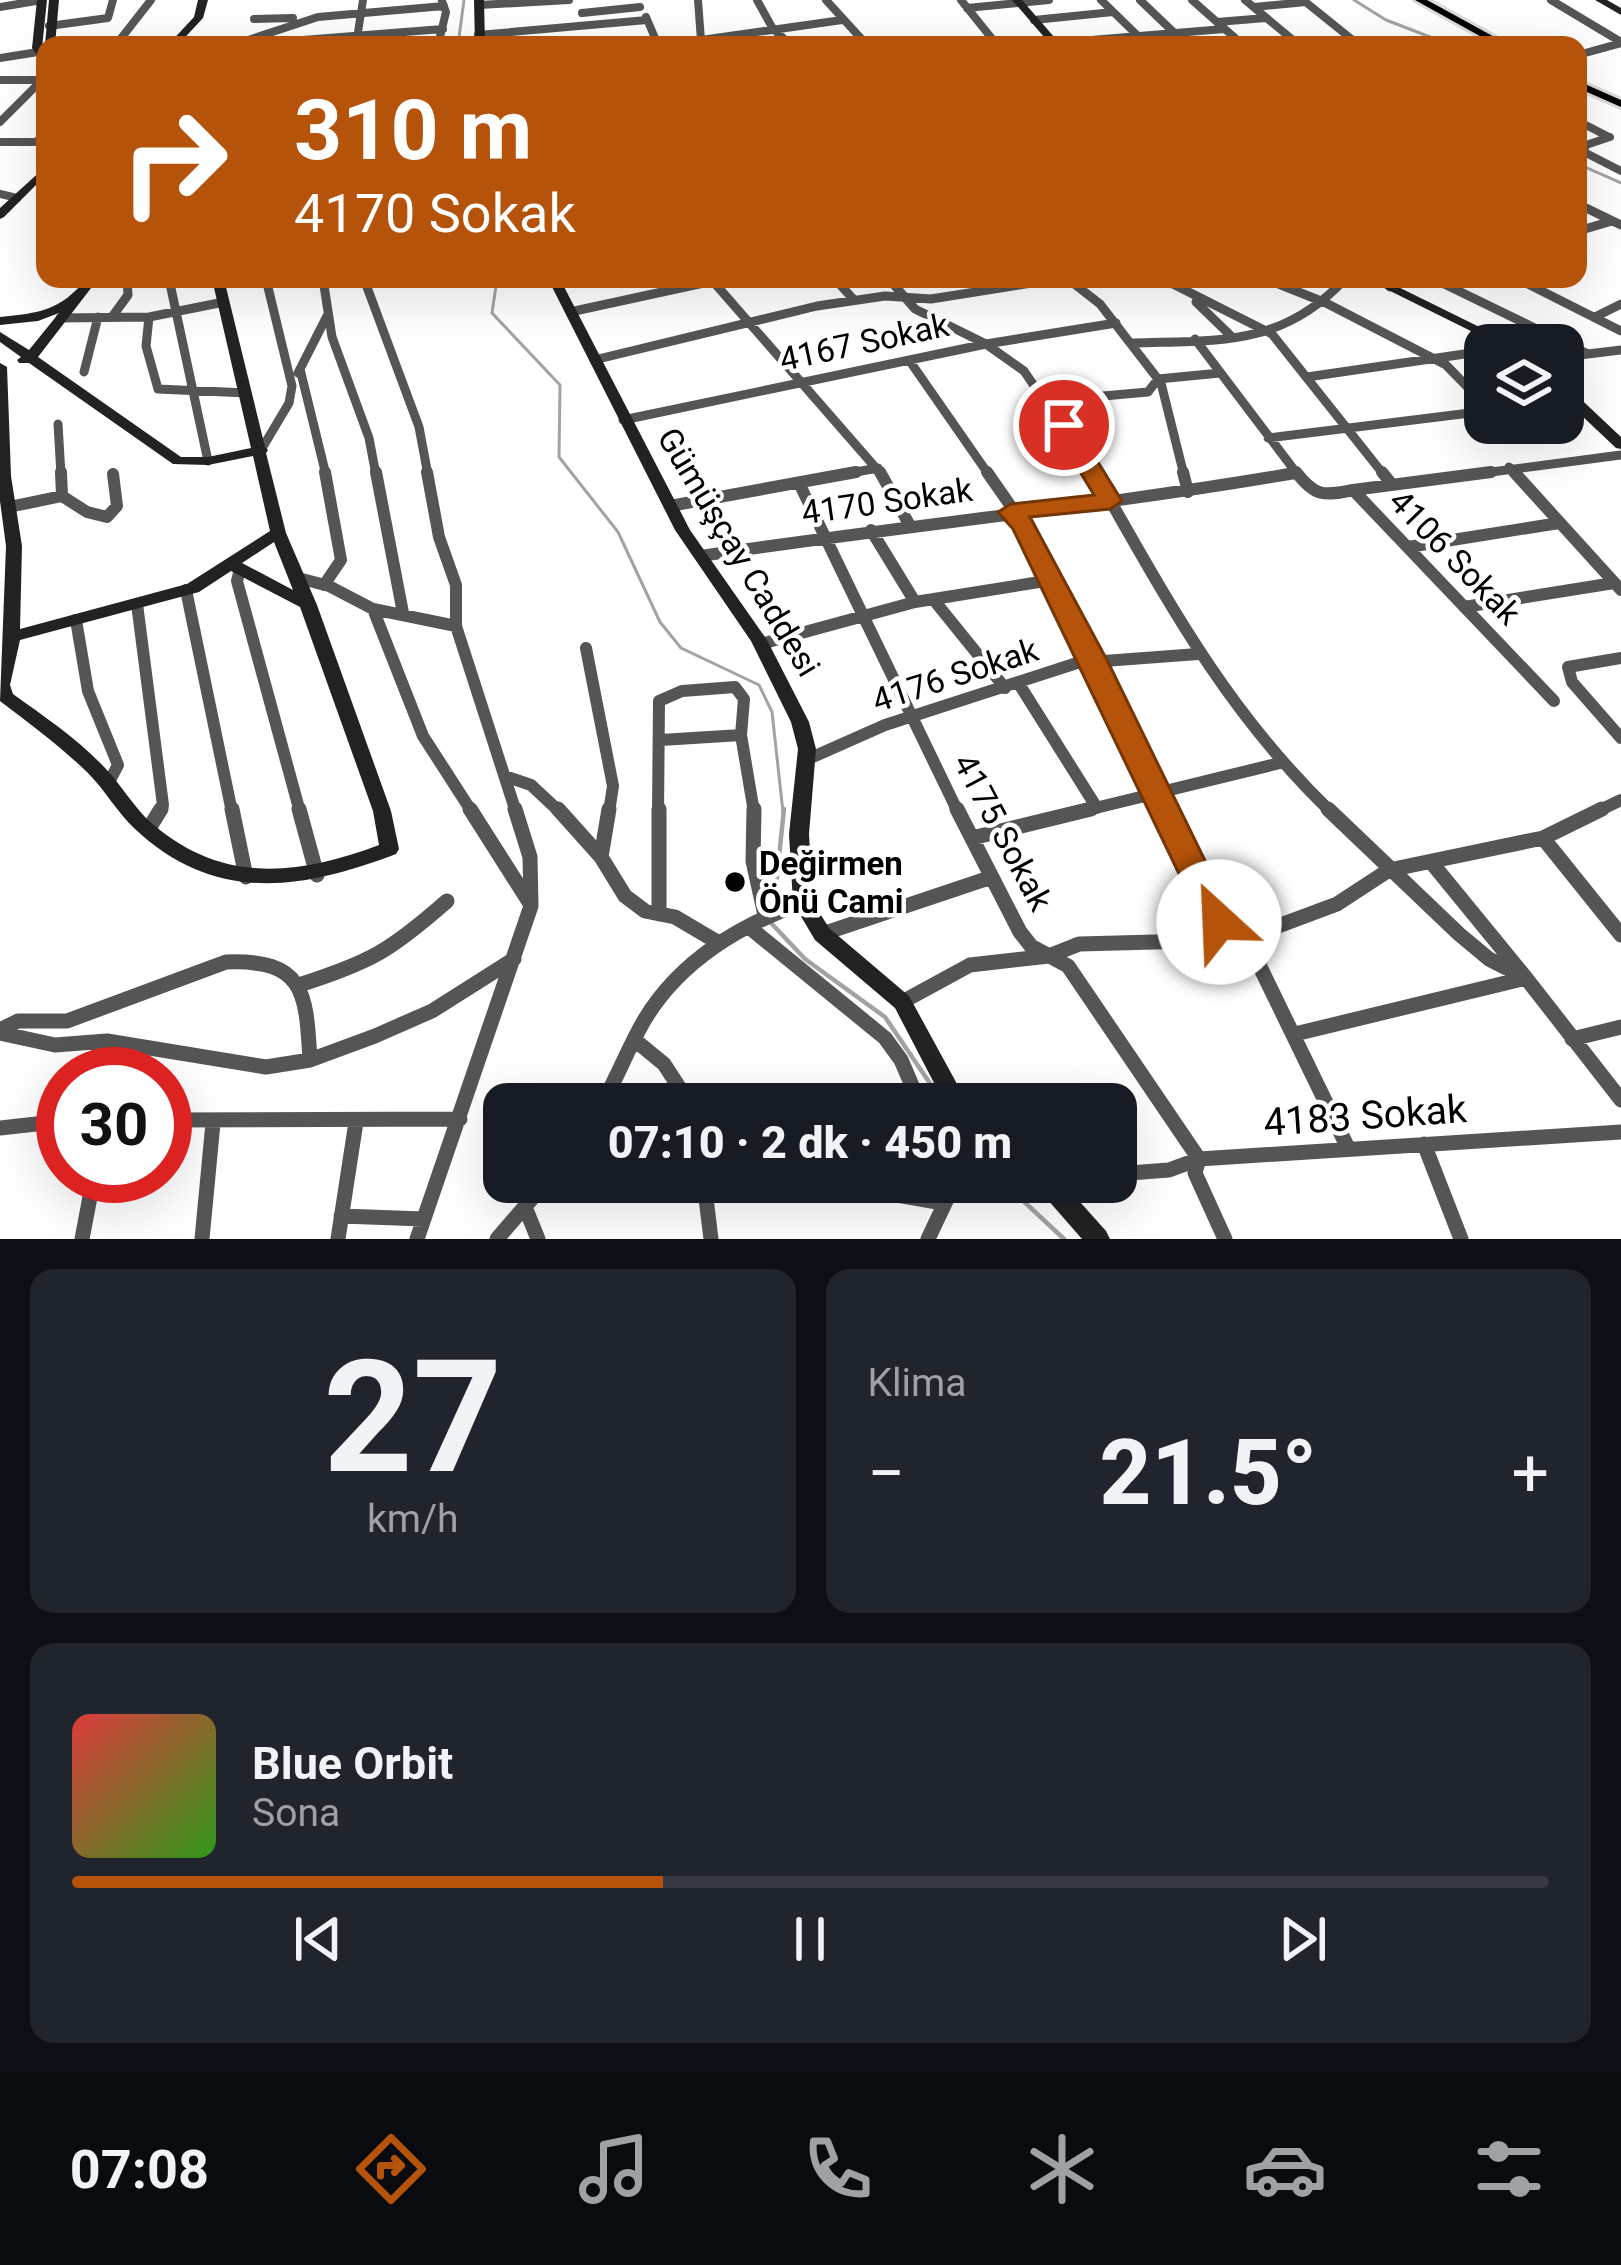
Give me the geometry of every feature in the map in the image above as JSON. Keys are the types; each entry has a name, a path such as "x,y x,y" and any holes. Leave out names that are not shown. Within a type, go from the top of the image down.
{"main road":[{"path":"1406,0 1473,36"},
{"path":"1420,0 1487,36"},
{"path":"1587,85 1621,100"}],"street":[{"path":"0,7 42,0 42,36"},
{"path":"50,36 54,0"},
{"path":"108,18 113,0"},
{"path":"122,36 151,0"},
{"path":"181,36 198,18 203,0"},
{"path":"255,0 254,35 318,16"},
{"path":"358,36 363,0"},
{"path":"479,36 479,3 574,0 586,26"},
{"path":"698,0 704,23 701,36"},
{"path":"757,0 780,36"},
{"path":"826,0 858,36"},
{"path":"964,4 1049,0"},
{"path":"1101,0 1138,35"},
{"path":"1140,0 1178,36"},
{"path":"1192,0 1233,36"},
{"path":"1245,0 1288,36"},
{"path":"1551,0 1621,43"},
{"path":"1600,0 1621,12"},
{"path":"1254,8 1304,1 1348,36"},
{"path":"1018,2 1049,36"},
{"path":"254,19 442,3 441,36"},
{"path":"582,13 638,3 654,36"},
{"path":"964,4 990,36"},
{"path":"1034,20 1114,12"},
{"path":"49,26 135,17"},
{"path":"1124,36 1266,18"},
{"path":"503,36 647,20"},
{"path":"734,36 842,20"},
{"path":"289,24 290,36"},
{"path":"574,27 578,36"},
{"path":"380,36 443,29"},
{"path":"538,30 540,36"},
{"path":"408,31 409,36"},
{"path":"1587,52 1621,43"},
{"path":"0,58 36,56"},
{"path":"0,80 36,80"},
{"path":"0,122 36,88"},
{"path":"1587,126 1617,138"},
{"path":"1587,146 1617,138"},
{"path":"0,142 36,142"},
{"path":"1587,154 1621,171"},
{"path":"0,215 36,181"},
{"path":"0,194 17,198"},
{"path":"1587,210 1619,221"},
{"path":"1587,229 1619,221"},
{"path":"0,367 31,357 85,288"},
{"path":"112,316 128,295 128,288"},
{"path":"172,288 208,461"},
{"path":"75,300 8,329 0,367 9,507 3,697 108,784 148,830 176,852 246,877 317,877 389,849 382,812 309,605 278,533 220,288"},
{"path":"268,288 292,386"},
{"path":"324,288 328,315 369,438 404,613"},
{"path":"367,288 419,427 439,537 456,585 457,626 530,857 531,906 417,1239"},
{"name":"Gümüşçay Caddesi","path":"558,288 670,506 761,644 800,722 806,760 799,834 803,903 822,934 902,1002 946,1083"},
{"path":"570,312 679,288"},
{"path":"721,288 878,468 909,524"},
{"path":"843,288 854,300"},
{"path":"897,288 915,309 986,344 1024,370 1110,501 1198,654 1280,764 1489,959 1526,977"},
{"path":"594,360 854,300 885,296 907,300 993,288"},
{"path":"1078,288 1116,323 1158,379 1168,400 1188,491"},
{"path":"1178,288 1272,334 1390,482"},
{"path":"1268,438 1484,409 1485,405 1437,360 1288,288"},
{"path":"1132,343 1272,334 1295,325 1338,288"},
{"path":"1392,288 1466,324"},
{"path":"1452,288 1588,354"},
{"path":"1536,288 1621,331"},
{"path":"1192,296 1232,337"},
{"path":"0,320 148,317 224,302"},
{"path":"1595,317 1621,304"},
{"path":"8,339 158,449 178,461 208,461 261,450 289,403 292,386 328,315"},
{"path":"84,372 98,317"},
{"path":"148,317 146,346 158,389 247,393"},
{"name":"4167 Sokak","path":"623,420 986,344 1116,323"},
{"path":"8,339 47,333"},
{"path":"1195,339 1295,473 1318,496 1353,490"},
{"path":"1584,354 1619,352"},
{"path":"1307,376 1464,355"},
{"path":"909,360 1024,525 1219,922 1246,938 1348,1148"},
{"path":"300,369 317,427 341,560 324,585"},
{"path":"1047,401 1148,392 1158,379 1220,373"},
{"path":"1584,410 1621,445"},
{"path":"58,424 62,496"},
{"name":"4106 Sokak","path":"1353,490 1621,454"},
{"path":"1509,467 1617,586"},
{"path":"670,506 878,468"},
{"name":"4170 Sokak","path":"701,556 1295,473"},
{"path":"9,507 62,496 95,519 106,518 116,512 120,500 112,474"},
{"name":"4175 Sokak","path":"799,484 828,536 909,717 1020,932 1031,946 1068,966 1199,1159 1195,1173 1225,1239"},
{"name":"4106 Sokak","path":"1353,490 1554,701"},
{"path":"1408,547 1559,523"},
{"path":"871,530 915,602"},
{"path":"6,638 186,590 236,567 278,533"},
{"path":"236,567 309,605"},
{"path":"236,567 317,877"},
{"path":"298,578 373,609 457,626"},
{"path":"761,644 915,602 1052,580"},
{"path":"1464,607 1617,586"},
{"path":"186,590 246,877"},
{"path":"933,599 1012,686 1096,808"},
{"path":"137,604 163,805 148,830"},
{"path":"373,609 423,736 531,906"},
{"path":"76,620 88,691 118,765 108,784"},
{"path":"586,648 613,786 601,857"},
{"name":"4176 Sokak","path":"806,760 909,717 1077,663 1198,654"},
{"path":"1621,658 1568,668 1572,682 1621,738"},
{"path":"659,914 654,884 662,740 655,717 659,701 668,694 735,688 742,692 741,735 754,808 753,861 765,916"},
{"path":"662,740 741,735"},
{"path":"972,838 1280,764"},
{"path":"505,776 531,785 601,857 625,896 645,911 675,917 719,943"},
{"path":"902,1002 970,965 1049,956 1078,944 1193,941 1217,934 1246,938 1337,904 1389,870 1543,838 1621,800"},
{"path":"1543,838 1621,935"},
{"path":"1431,862 1509,952 1621,1100"},
{"path":"822,934 992,877"},
{"path":"299,986 392,949 447,901"},
{"path":"613,1083 648,1013 719,943 765,916 803,903"},
{"path":"1600,908 1621,905"},
{"path":"749,927 885,1038 911,1083"},
{"path":"0,1031 55,1045 106,1041 266,1067 310,1060 432,1011 515,958"},
{"path":"0,1031 18,1021 67,1021 226,962 267,962 299,986 308,1003 310,1060"},
{"path":"1295,1034 1526,977"},
{"path":"1572,1039 1621,1027"},
{"path":"106,1041 106,1047"},
{"path":"636,1041 677,1083"},
{"path":"192,1122 288,1117 356,1122 460,1119"},
{"path":"338,1239 356,1122"},
{"path":"202,1239 213,1123"},
{"path":"0,1127 36,1124"},
{"name":"4183 Sokak","path":"1137,1172 1169,1170 1199,1159 1621,1132"},
{"path":"1424,1144 1461,1239"},
{"path":"82,1239 89,1203"},
{"path":"497,1239 528,1203"},
{"path":"707,1203 711,1239"},
{"path":"928,1239 943,1203"},
{"path":"1070,1203 1098,1239"},
{"path":"525,1207 538,1239"},
{"path":"341,1216 424,1219"}],"waterway":[{"path":"459,36 464,0"},
{"path":"1354,0 1386,20 1428,36"},
{"path":"1587,168 1621,183"},
{"path":"496,288 492,313 560,385 559,457 618,532 660,622 681,648 759,685 772,712 783,812"},
{"path":"775,895 784,809"},
{"path":"772,924 805,959 885,1017 930,1083"},
{"path":"1025,1203 1064,1239"}],"place":[{"name":"Değirmen Önü Cami","path":"735,882"}],"route":[{"path":"1064,425 1110,501 1011,512 1024,525 1094,662 1219,922"}]}
